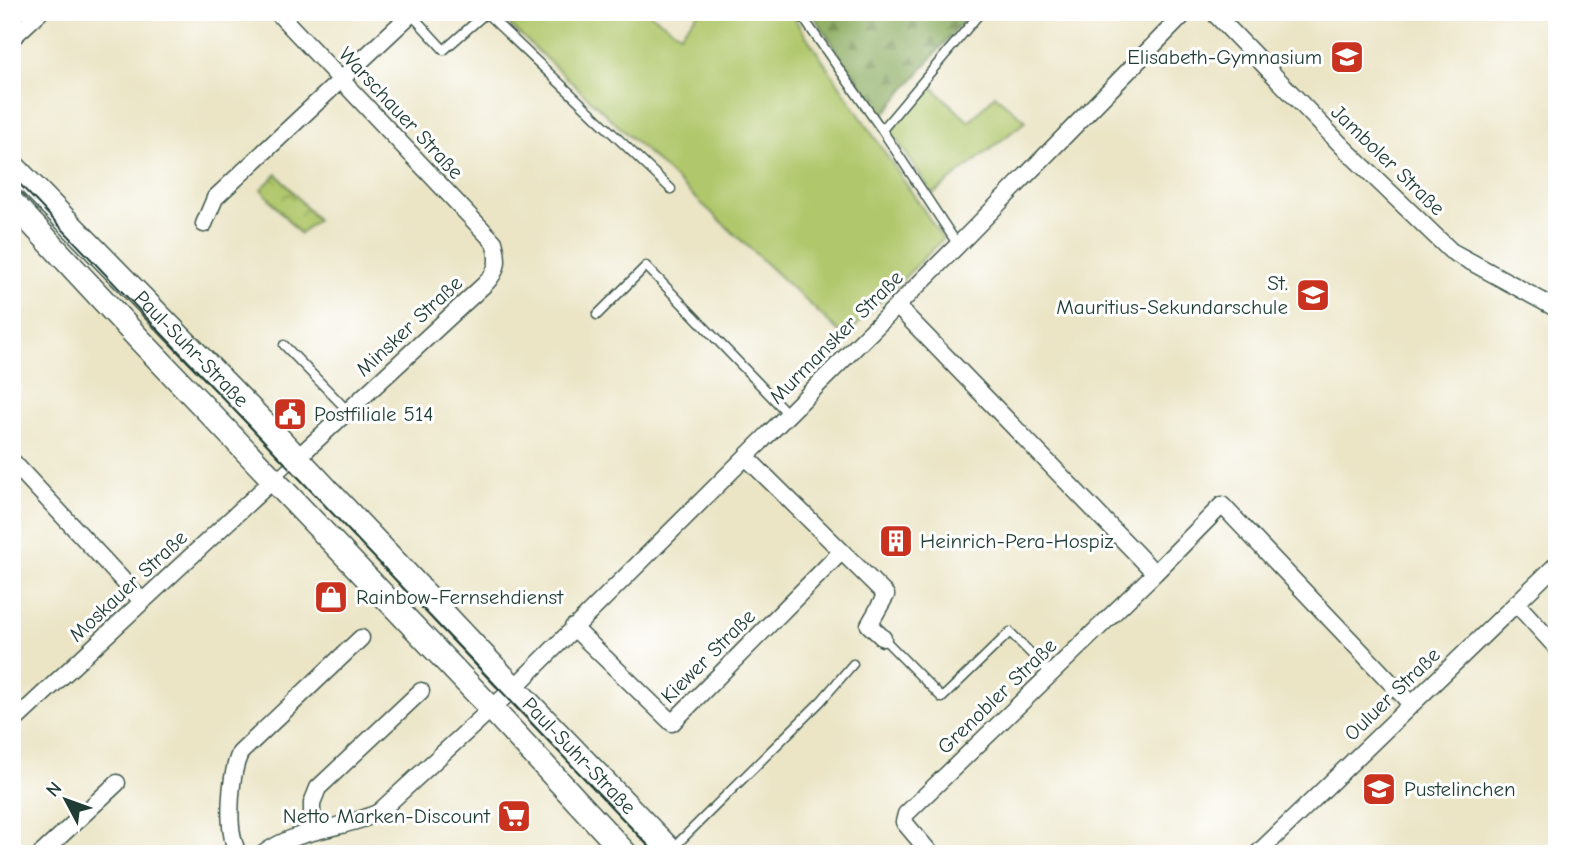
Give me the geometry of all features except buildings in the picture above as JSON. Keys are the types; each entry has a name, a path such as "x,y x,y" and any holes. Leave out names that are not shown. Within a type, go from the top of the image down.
{"street":[{"path":"12,38 40,12"},
{"name":"Warschauer Straße","path":"277,12 494,242"},
{"name":"Murmansker Straße","path":"514,688 958,245 1186,12"},
{"name":"Jamboler Straße","path":"1213,12 1343,148 1451,251 1557,309"},
{"path":"204,224 215,198 411,13"},
{"name":"Paul-Suhr-Straße","path":"12,165 673,852"},
{"name":"Paul-Suhr-Straße","path":"12,202 626,854"},
{"name":"Minsker Straße","path":"296,459 494,275 499,258 494,242"},
{"path":"897,306 1155,573"},
{"path":"746,457 886,595 869,625 883,638"},
{"path":"14,468 142,601"},
{"name":"Moskauer Straße","path":"12,723 273,480"},
{"name":"Grenobler Straße","path":"931,854 908,829 904,822 906,814 1222,505 1411,704"},
{"name":"Kiewer Straße","path":"573,627 672,723 841,552"},
{"name":"Ouluer Straße","path":"1257,854 1557,564"},
{"path":"1516,603 1557,648"},
{"path":"239,854 234,847 231,830 233,767 240,752 361,638"},
{"name":"Paul-Suhr-Straße","path":"492,709 514,688"},
{"path":"312,831 313,803 318,788 421,691"},
{"path":"263,854 279,842 367,818 379,812 492,709"},
{"path":"41,854 117,783"}],"lane":[{"path":"799,12 958,245"},
{"path":"882,130 981,12"},
{"path":"411,13 444,50 486,13 671,189"},
{"path":"597,315 646,266 789,415"},
{"path":"284,345 348,411"},
{"path":"273,480 296,459"},
{"path":"883,638 942,698 1010,632 1050,673"},
{"path":"673,852 821,701 853,664"}],"green space":[{"path":"496,12 648,12 680,34 699,12 790,12 943,239 845,337"},
{"path":"811,12 971,12 882,116"},
{"path":"929,84 969,122 995,95 1026,121 933,194 891,131"},
{"path":"277,174 317,220 300,234 261,189"}],"tram line":[{"path":"12,176 656,854"}],"place":[{"name":"Elisabeth-Gymnasium","path":"1347,57"},
{"name":"St. Mauritius-Sekundarschule","path":"1313,295"},
{"name":"Postfiliale 514","path":"290,414"},
{"name":"Heinrich-Pera-Hospiz","path":"896,541"},
{"name":"Rainbow-Fernsehdienst","path":"331,597"},
{"name":"Pustelinchen","path":"1379,789"},
{"name":"Netto Marken-Discount","path":"514,816"}]}
